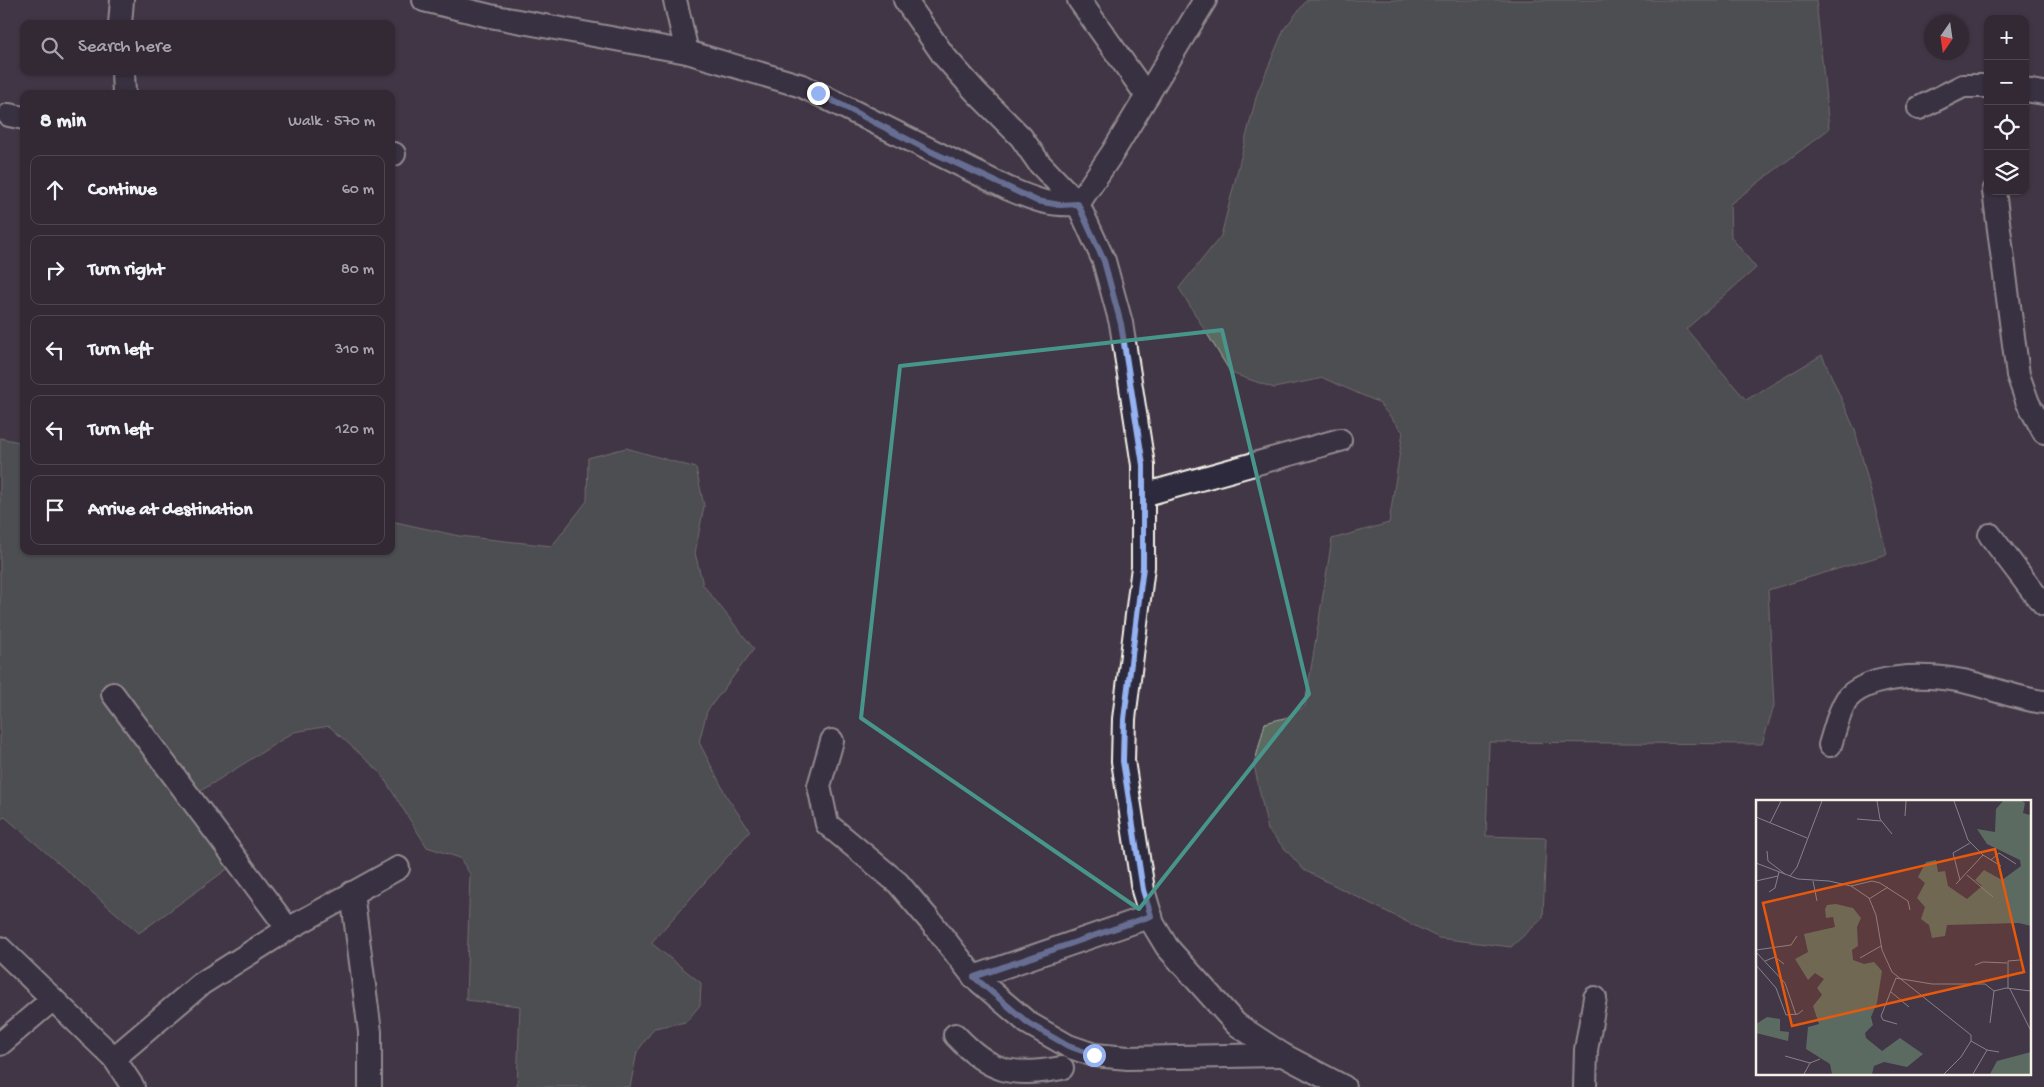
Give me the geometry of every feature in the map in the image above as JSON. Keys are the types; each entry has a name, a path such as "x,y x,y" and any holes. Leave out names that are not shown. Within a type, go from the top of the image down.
{"street":[{"path":"120,20 122,0"},
{"path":"424,0 490,16 687,52 802,86 955,163 1037,201 1060,205 1078,204"},
{"path":"675,0 687,52"},
{"path":"905,0 944,56 976,92 1021,137 1039,163 1078,204 1104,261 1121,324 1142,456 1143,494 1143,567 1124,719 1123,761 1143,890 1153,924 1167,947 1236,1024 1283,1055 1344,1087"},
{"path":"1079,0 1147,96"},
{"path":"1078,204 1113,152 1205,0"},
{"path":"123,75 124,90"},
{"path":"1919,108 1949,91 1963,86 1984,91"},
{"path":"2029,91 2044,93"},
{"path":"1995,195 2018,375 2028,403 2044,432"},
{"path":"1143,494 1340,440"},
{"path":"1990,535 2044,604"},
{"path":"1830,745 1839,715 1848,697 1867,685 1894,677 1922,677 1962,681 2005,694 2044,702"},
{"path":"113,694 288,929"},
{"path":"832,741 819,786 827,824 898,883 974,977 1028,1023 1068,1046 1089,1053 1128,1058 1283,1055"},
{"path":"114,1058 201,984 288,929 398,868"},
{"path":"352,893 370,1032 370,1087"},
{"path":"974,977 1151,916"},
{"path":"0,948 114,1058 134,1087"},
{"path":"1584,1087 1586,1050 1595,998"},
{"path":"0,1044 53,999"},
{"path":"955,1035 972,1053 984,1062 1008,1071 1058,1078 1089,1053"}],"highlighted area":[{"path":"1222,330 1309,694 1139,909 861,718 900,366"}],"green space":[{"path":"1307,0 1816,0 1829,129 1730,204 1731,237 1756,268 1686,329 1746,400 1822,355 1855,430 1887,554 1768,590 1774,706 1762,744 1489,742 1486,836 1546,838 1543,918 1511,947 1439,938 1304,870 1268,830 1254,765 1265,723 1288,717 1305,706 1332,539 1389,523 1403,432 1378,402 1323,378 1274,388 1231,373 1179,288 1221,236 1257,94 1284,29"},
{"path":"0,438 20,442 20,555 395,555 395,522 459,536 552,546 587,501 588,458 626,448 696,468 704,506 695,553 703,585 754,649 707,711 699,742 727,797 750,831 651,943 701,983 700,1005 686,1022 654,1028 637,1052 630,1087 517,1087 520,1006 466,1000 470,874 460,858 427,847 380,772 329,726 294,732 183,802 230,867 139,933 5,817 0,819"}],"route":[{"path":"818,93 930,151 1037,201 1060,205 1078,204 1104,261 1121,324 1143,465 1143,567 1124,719 1123,761 1143,890 1151,916 974,977 1028,1023 1068,1046 1094,1055"}]}
